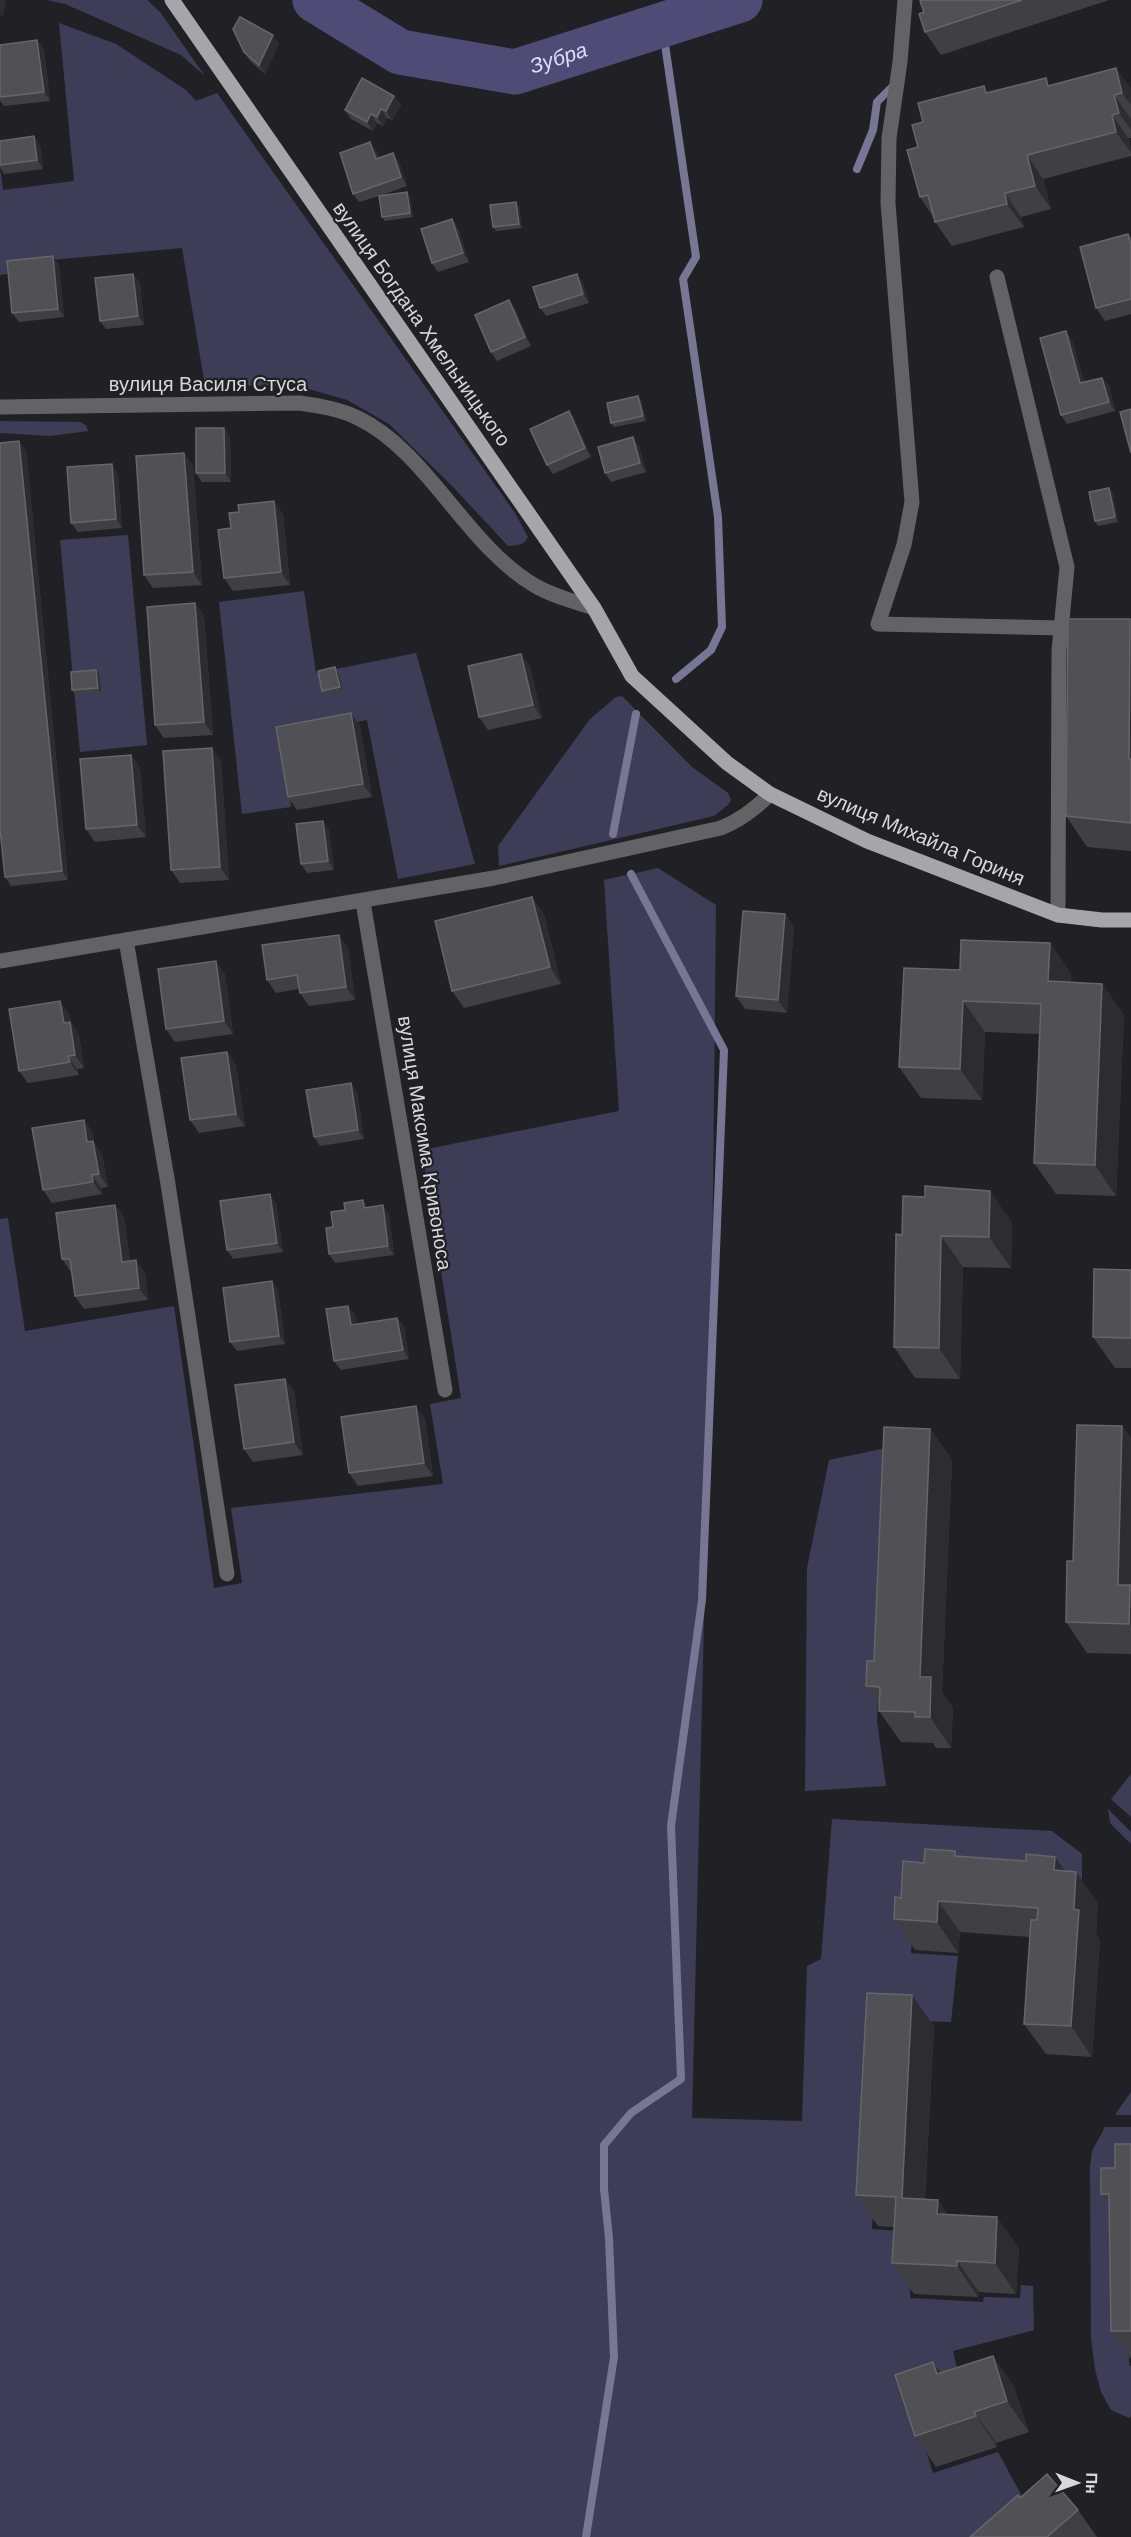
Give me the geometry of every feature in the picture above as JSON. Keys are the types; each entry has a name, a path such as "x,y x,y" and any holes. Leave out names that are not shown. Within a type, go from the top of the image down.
{"main road":[{"name":"вулиця Богдана Хмельницького","path":"172,0 594,608 632,676"},
{"name":"вулиця Михайла Гориня","path":"632,676 727,763 770,794 867,841 1059,915 1102,921 1131,920"}],"street":[{"path":"905,0 900,62 889,138 888,203 912,502 904,545 879,624 1061,628"},
{"path":"997,277 1068,567 1059,651 1059,915"},
{"name":"вулиця Василя Стуса","path":"0,407 300,403 327,407 358,418 399,446 490,549 532,584 554,595 594,608"},
{"path":"1059,651 1080,647"},
{"path":"0,962 494,878 721,828 738,821 770,794"},
{"name":"вулиця Максима Кривоноса","path":"363,902 445,1390"},
{"path":"126,940 168,1184 227,1574"}],"shaded area":[{"path":"47,0 147,0 160,12 205,76 181,55 65,4"},
{"path":"59,23 116,44 186,90 196,101 217,93 515,513 528,537 524,542 508,546 454,488 389,424 347,400 295,385 205,386 182,248 7,264 7,274 0,275 0,167 3,190 74,181"},
{"path":"0,421 80,422 86,425 88,431 50,436 0,433"},
{"path":"128,535 147,745 80,752 60,540"},
{"path":"304,591 316,673 416,653 475,864 398,879 367,720 282,736 291,807 242,814 219,602"},
{"path":"622,696 692,767 728,793 731,800 728,805 714,816 499,866 498,846 590,719 616,697"},
{"path":"658,868 716,905 712,1287 692,2118 802,2121 807,1966 821,1959 832,1819 1052,1831 1082,1854 1082,1884 944,1875 913,1924 911,1953 958,1956 951,2022 883,2020 872,2229 913,2232 910,2298 983,2302 984,2297 1020,2298 1021,2285 1033,2286 1034,2330 953,2351 961,2386 911,2404 933,2473 998,2452 1037,2524 1021,2537 0,2537 0,1219 8,1218 25,1331 174,1306 214,1588 242,1583 231,1508 443,1484 430,1404 461,1398 422,1150 619,1111 604,880"},
{"path":"891,1447 877,1721 886,1786 805,1791 807,1568 829,1460"},
{"path":"1131,1774 1131,1817 1111,1799"},
{"path":"1108,1809 1131,1832 1131,1844 1110,1823"},
{"path":"1131,2092 1131,2115 1115,2115"},
{"path":"1105,2127 1131,2127 1131,2196 1128,2228 1129,2365 1131,2366 1131,2416 1129,2418 1111,2410 1101,2392 1091,2338 1090,2167 1092,2151"}],"building":[{"path":"1022,0 925,32 919,14 924,12 920,1"},
{"path":"240,17 273,35 259,65 244,52 233,29"},
{"path":"37,40 44,92 0,97 0,45"},
{"path":"1116,68 1122,93 1114,95 1119,113 1112,115 1116,132 1027,155 1035,186 1005,193 1007,204 935,222 928,195 920,197 907,150 918,147 912,125 923,122 918,103 984,86 986,93 1046,78 1048,86"},
{"path":"362,78 394,96 386,111 381,109 377,117 371,114 367,122 345,110"},
{"path":"34,136 37,160 0,165 0,141"},
{"path":"370,142 376,159 393,153 401,177 353,194 340,153"},
{"path":"407,192 410,213 382,217 379,196"},
{"path":"516,202 519,224 493,227 490,205"},
{"path":"452,219 463,253 432,263 421,229"},
{"path":"1128,234 1131,245 1131,299 1096,308 1080,247"},
{"path":"53,256 58,309 12,313 7,261"},
{"path":"133,274 138,316 100,321 95,278"},
{"path":"577,274 583,294 540,308 533,287"},
{"path":"509,300 525,337 491,352 475,315"},
{"path":"1066,331 1080,383 1102,378 1109,402 1061,415 1040,338"},
{"path":"638,396 643,416 611,423 607,403"},
{"path":"1131,409 1131,453 1120,412"},
{"path":"569,411 585,448 547,465 530,429"},
{"path":"196,428 224,428 225,473 196,473"},
{"path":"633,437 640,463 605,473 598,447"},
{"path":"19,441 62,871 5,877 0,829 0,443"},
{"path":"184,453 193,572 144,575 136,456"},
{"path":"112,464 116,519 71,523 67,467"},
{"path":"1109,488 1115,517 1095,521 1089,492"},
{"path":"274,501 281,572 224,578 218,530 231,528 229,513 239,512 238,505"},
{"path":"195,603 204,722 155,725 147,607"},
{"path":"1068,619 1130,619 1131,823 1066,816"},
{"path":"521,654 533,705 479,717 468,666"},
{"path":"335,667 340,687 322,691 318,671"},
{"path":"96,670 98,688 72,690 71,672"},
{"path":"351,713 363,784 288,797 276,727"},
{"path":"212,748 220,867 171,870 163,751"},
{"path":"131,755 137,825 86,829 80,759"},
{"path":"323,821 328,861 301,864 296,824"},
{"path":"532,897 550,967 452,991 435,921"},
{"path":"743,911 785,914 778,1000 736,996"},
{"path":"339,935 346,987 300,993 297,975 267,980 262,945"},
{"path":"961,940 1050,943 1048,981 1102,984 1095,1165 1034,1163 1041,1004 963,1001 960,1069 899,1067 904,968 960,970"},
{"path":"216,961 224,1021 166,1029 158,969"},
{"path":"60,1001 64,1023 70,1022 75,1055 68,1056 70,1062 19,1071 9,1009"},
{"path":"227,1052 236,1114 190,1120 181,1058"},
{"path":"351,1083 358,1130 314,1137 306,1090"},
{"path":"84,1120 87,1142 93,1141 99,1174 92,1175 93,1182 43,1190 32,1128"},
{"path":"925,1186 990,1191 989,1237 941,1236 939,1348 894,1347 896,1234 902,1235 903,1196 925,1197"},
{"path":"270,1194 277,1243 227,1250 220,1201"},
{"path":"363,1200 364,1208 383,1205 388,1246 329,1254 326,1228 333,1227 331,1212 345,1210 344,1203"},
{"path":"115,1205 122,1262 136,1260 139,1288 75,1296 70,1259 62,1259 56,1213"},
{"path":"1094,1269 1131,1270 1131,1338 1093,1337"},
{"path":"272,1281 279,1336 230,1342 223,1288"},
{"path":"348,1306 351,1325 397,1318 403,1350 334,1361 326,1309"},
{"path":"285,1379 294,1442 244,1449 235,1385"},
{"path":"416,1406 424,1463 349,1473 341,1417"},
{"path":"1077,1425 1122,1426 1118,1585 1130,1585 1129,1624 1066,1622 1067,1561 1073,1561"},
{"path":"884,1427 930,1429 920,1677 931,1677 930,1717 915,1717 915,1712 879,1711 880,1687 866,1686 867,1661 874,1661"},
{"path":"925,1849 955,1851 955,1856 1026,1861 1026,1854 1055,1857 1054,1870 1076,1872 1074,1909 1079,1910 1071,2026 1024,2024 1031,1920 1037,1920 1038,1908 938,1901 937,1922 894,1919 895,1897 901,1898 903,1861 924,1863"},
{"path":"867,1993 912,1995 902,2198 938,2200 937,2214 997,2217 995,2263 957,2261 957,2266 892,2263 896,2197 856,2195"},
{"path":"1115,2144 1131,2144 1131,2331 1111,2331 1109,2194 1101,2194 1101,2168 1115,2168"},
{"path":"993,2356 1007,2401 974,2412 976,2416 915,2436 895,2375 933,2362 937,2374"},
{"path":"1047,2474 1078,2510 1047,2537 970,2537 1018,2495 1020,2498"}],"waterway":[{"name":"Зубра","path":"315,0 400,52 515,72 740,0"},
{"path":"662,24 696,257 683,279 718,517 722,627 711,650 676,679"},
{"path":"857,169 873,130 877,102 896,83"},
{"path":"613,834 636,714"},
{"path":"586,2537 614,2357 609,2238 604,2189 604,2145 631,2113 681,2079 671,1826 702,1600 724,1050 631,874"}]}
